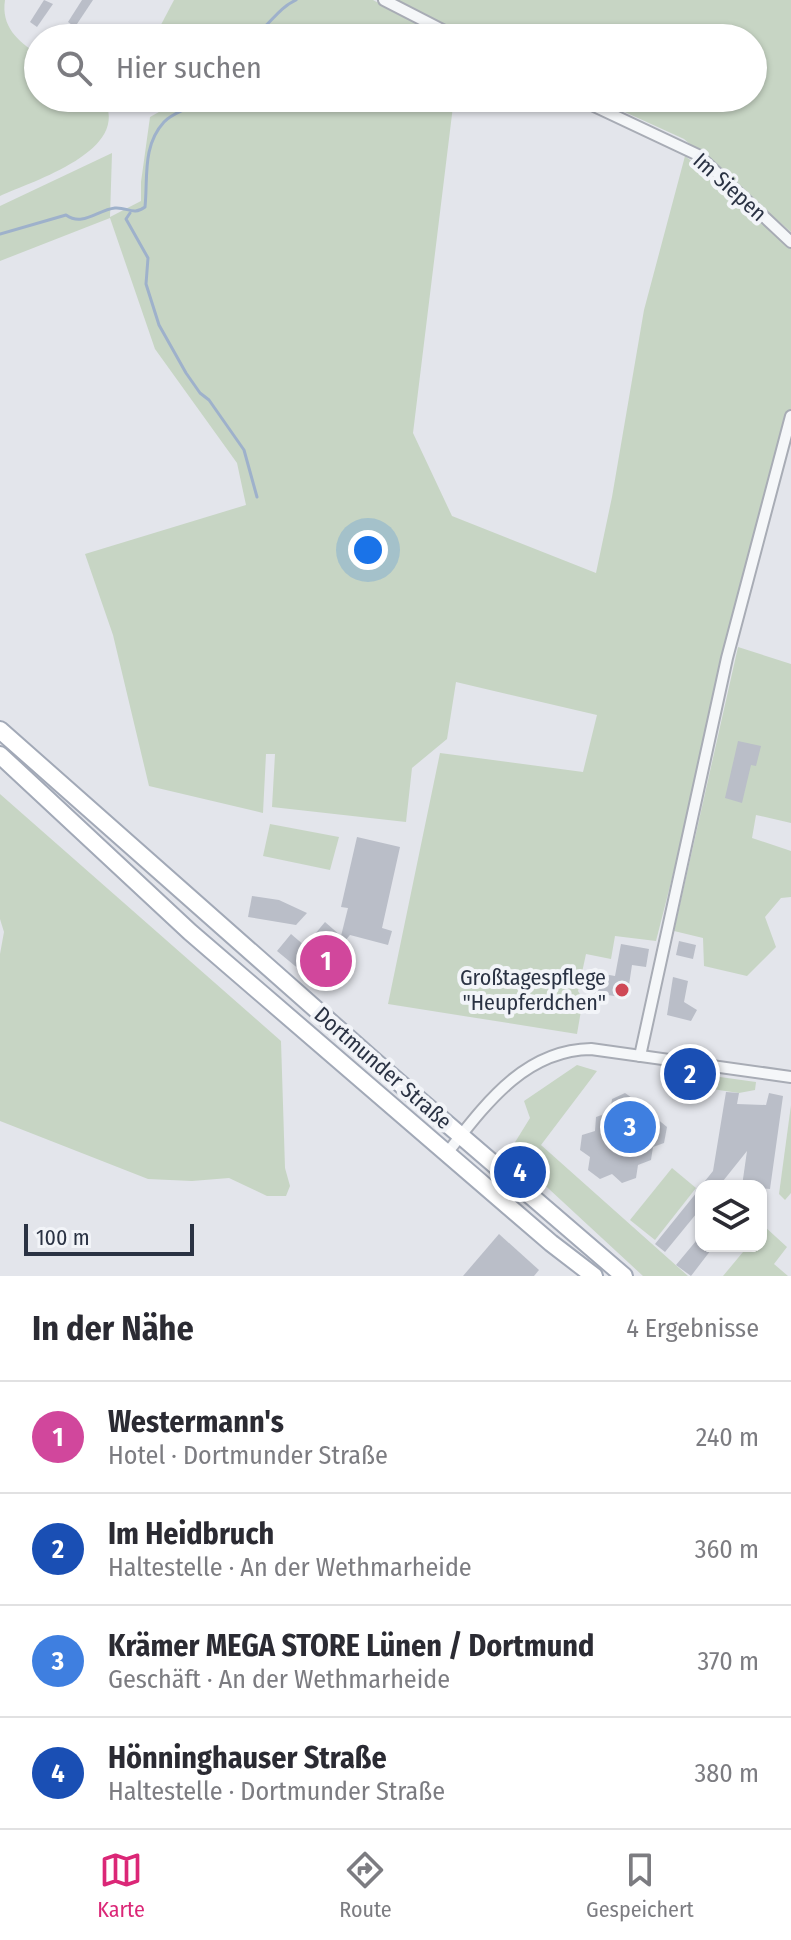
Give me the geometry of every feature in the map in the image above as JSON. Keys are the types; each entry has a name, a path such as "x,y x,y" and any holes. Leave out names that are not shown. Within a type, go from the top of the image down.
{"main road":[{"name":"Dortmunder Straße","path":"0,730 341,1032 624,1276"},
{"name":"Dortmunder Straße","path":"0,755 190,932 594,1276"}],"street":[{"path":"384,0 431,24"},
{"name":"Im Siepen","path":"607,112 698,155 791,242"},
{"path":"640,1056 727,658 791,416"},
{"path":"447,1153 495,1093 544,1058 573,1049 791,1077"}],"green space":[{"path":"0,0 5,0 8,25 24,45 24,112 107,112 109,117 105,133 93,148 76,161 0,196"},
{"path":"174,0 373,0 417,24 161,24"},
{"path":"397,0 791,0 791,232 684,139 625,112 767,112 767,24 444,24"},
{"path":"159,112 452,112 413,433 452,516 596,573 644,310 685,156 719,182 791,247 791,411 656,941 615,936 611,959 586,954 578,991 583,999 577,1034 388,1004 440,753 583,772 597,715 456,682 447,739 412,768 406,822 272,807 275,754 266,754 263,813 149,786 113,635 85,554 246,505 237,463 155,349 110,218 0,261 0,206 112,153 110,217 141,201 150,117"},
{"path":"738,647 791,664 791,823 756,815 752,838 791,851 791,897 781,898 765,917 776,947 747,976 704,966 703,938 674,931"},
{"path":"0,794 281,1041 285,1168 290,1186 286,1196 267,1196 229,1178 192,1181 148,1179 0,1121 0,954 4,932 0,919"},
{"path":"270,824 339,837 330,870 263,856"},
{"path":"577,1065 597,1071 541,1145 688,1276 643,1276 509,1152 530,1118 524,1101"},
{"path":"677,1071 756,1082 755,1090 739,1093 678,1084"},
{"path":"791,1105 791,1193 785,1200 779,1194"},
{"path":"672,1168 695,1187 655,1240 630,1220"},
{"path":"767,1229 787,1247 774,1264 788,1276 723,1276 743,1252 767,1252"}],"building":[{"path":"44,0 53,4 39,24 30,22"},
{"path":"82,0 93,0 77,24 68,22"},
{"path":"738,741 761,746 756,766 751,765 742,803 725,798"},
{"path":"357,837 400,847 382,928 392,931 388,945 350,935 312,980 277,951 291,934 305,946 325,922 341,936 348,908 341,907"},
{"path":"252,896 279,900 307,913 296,925 248,917"},
{"path":"679,941 696,945 693,959 676,955"},
{"path":"621,944 649,949 646,967 632,965 627,998 595,993 598,973 615,976"},
{"path":"673,977 688,981 684,1002 697,1010 691,1021 667,1015"},
{"path":"726,1092 739,1093 737,1104 766,1105 769,1093 783,1096 770,1189 767,1189 767,1180 743,1180 747,1151 724,1180 706,1180 713,1171"},
{"path":"625,1093 638,1102 636,1114 645,1122 656,1118 667,1127 664,1143 653,1147 651,1160 638,1165 636,1178 622,1183 612,1174 600,1179 588,1170 590,1157 580,1150 582,1135 595,1131 596,1117 610,1112 612,1099"},
{"path":"695,1194 695,1215 665,1252 655,1244"},
{"path":"499,1234 539,1270 534,1276 463,1276"},
{"path":"695,1242 695,1252 709,1252 691,1276 676,1265"}],"waterway":[{"path":"268,24 296,0"},
{"path":"0,234 66,215 84,219 108,209 141,210 145,207 147,163 152,141 164,122 179,112"},
{"path":"130,213 126,219 148,258 146,284 159,325 186,373 244,450 257,497"}],"place":[{"name":"Westermann's","path":"326,961"},
{"name":"Großtagespflege \"Heupferdchen\"","path":"622,990"},
{"name":"Im Heidbruch","path":"690,1074"},
{"name":"Krämer MEGA STORE Lünen / Dortmund","path":"630,1127"},
{"name":"Hönninghauser Straße","path":"520,1172"}]}
